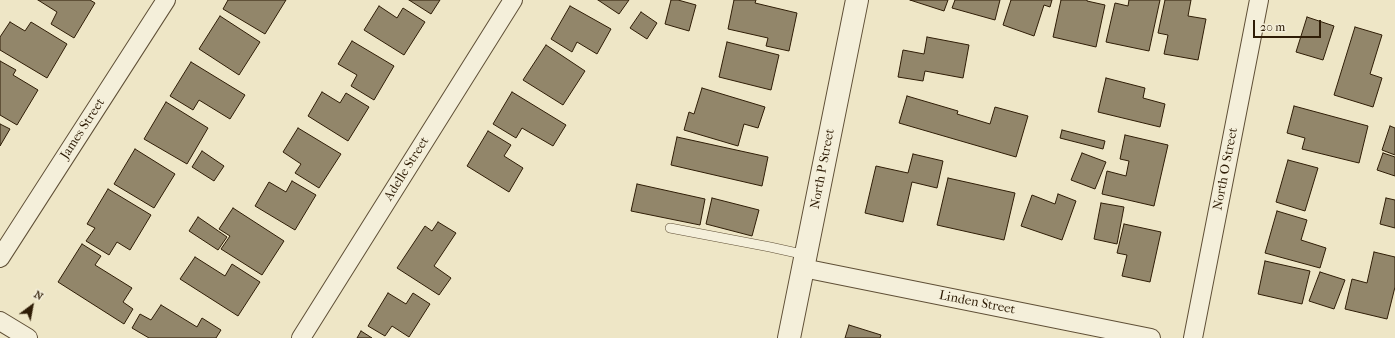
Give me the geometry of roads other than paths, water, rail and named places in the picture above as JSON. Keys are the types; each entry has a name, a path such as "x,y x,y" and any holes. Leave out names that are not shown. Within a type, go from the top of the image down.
{"street":[{"name":"James Street","path":"0,258 166,0"},
{"name":"Adelle Street","path":"301,338 513,0"},
{"name":"North P Street","path":"789,338 857,0"},
{"name":"North O Street","path":"1193,338 1259,0"},
{"name":"Linden Street","path":"804,262 1151,338"},
{"path":"0,321 28,338"}],"lane":[{"path":"670,228 770,247 804,262"}]}
